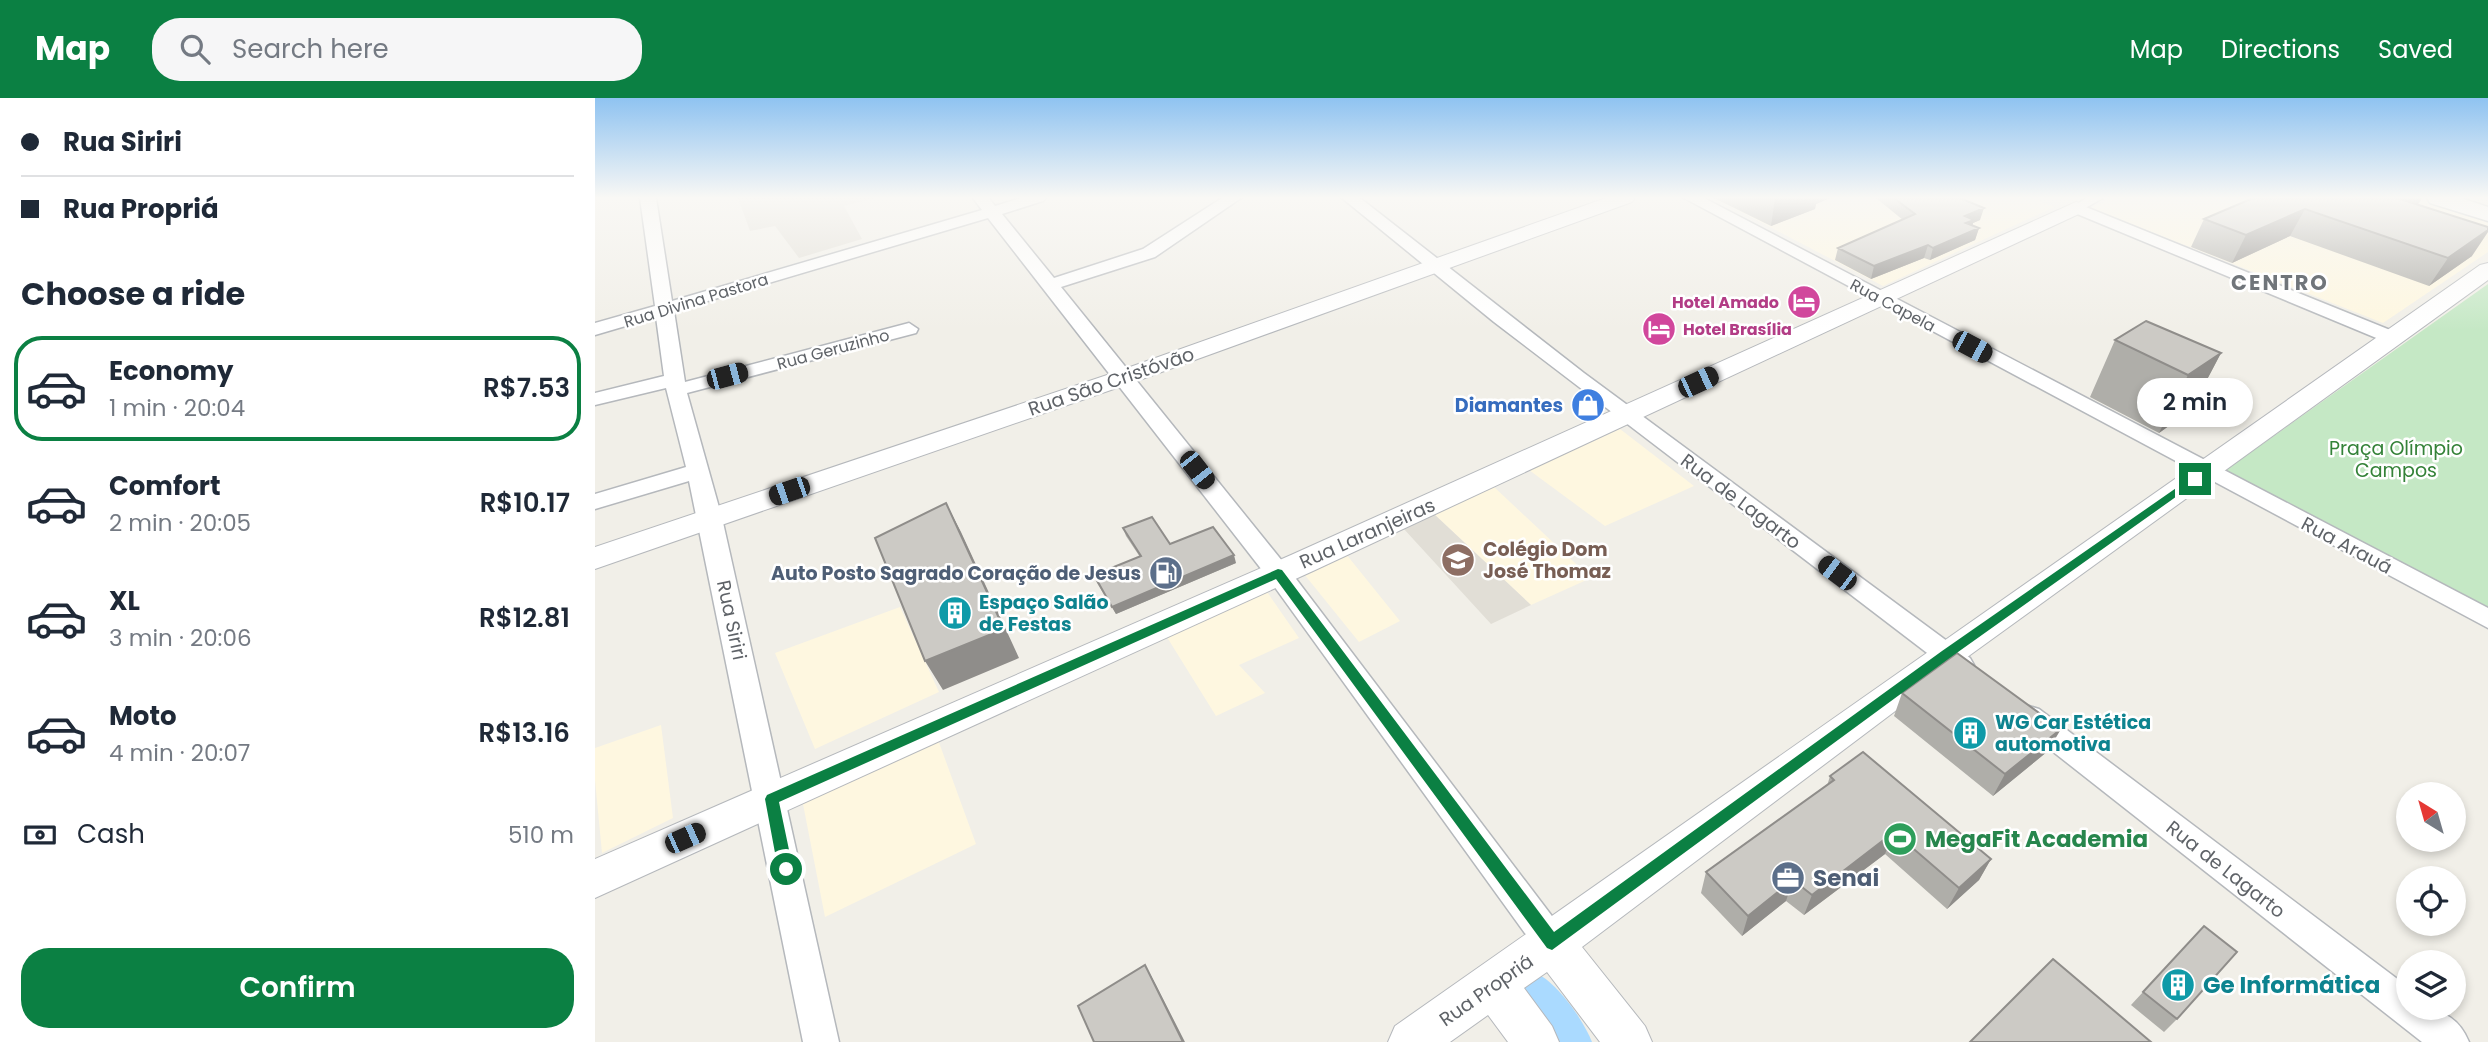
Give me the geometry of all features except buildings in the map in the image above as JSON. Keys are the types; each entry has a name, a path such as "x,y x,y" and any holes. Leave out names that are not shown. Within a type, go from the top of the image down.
{"street":[{"name":"Rua Siriri","path":"654,242 675,385 710,518 772,799 821,1042"},
{"name":"Rua Divina Pastora","path":"595,329 871,242"},
{"path":"1016,242 1278,573 1525,908 1629,1042"},
{"path":"1050,285 1149,253 1166,242"},
{"name":"Rua de Lagarto","path":"1403,242 1626,415 1979,679"},
{"name":"Rua São Cristóvão","path":"595,558 1125,377 1500,242"},
{"name":"Rua Capela","path":"1774,242 2207,470"},
{"name":"Rua Laranjeiras","path":"595,879 1626,415 1880,299 1993,242"},
{"path":"2170,242 2393,338"},
{"path":"2207,470 2488,270"},
{"name":"Rua Geruzinho","path":"595,399 675,385 909,328"},
{"name":"Rua Arauá","path":"2207,470 2488,620"},
{"name":"Rua Propriá","path":"1411,1042 1505,988 1552,943 1947,654 2207,470"},
{"path":"595,502 697,471"},
{"name":"Rua de Lagarto","path":"2012,704 2451,1042"},
{"path":"1525,908 1524,943 1505,988 1535,1042"}],"shaded area":[{"path":"787,242 852,242 799,258"},
{"path":"1799,242 1978,242 1883,286"},
{"path":"2177,242 2488,242 2488,252 2383,323"},
{"path":"1620,429 1694,486 1605,526 1529,470"},
{"path":"1493,486 1591,578 1531,605 1434,514"},
{"name":"Colégio Dom José Thomaz","path":"1434,514 1531,605 1491,624 1403,528"},
{"path":"1346,554 1400,621 1359,642 1304,574"},
{"path":"1265,589 1299,638 1239,665 1265,693 1216,716 1165,634"},
{"path":"900,607 939,692 815,749 775,653"},
{"path":"661,725 673,818 602,853 595,780 595,748"},
{"path":"937,737 976,844 825,917 802,799"}],"green space":[{"name":"Praça Olímpio Campos","path":"2488,284 2488,608 2223,472"}],"waterway":[{"path":"1534,990 1573,1042"}],"place":[{"name":"Hotel Amado","path":"1804,302"},
{"name":"Hotel Brasília","path":"1659,329"},
{"name":"Diamantes","path":"1588,405"},
{"name":"Colégio Dom José Thomaz","path":"1458,560"},
{"name":"Auto Posto Sagrado Coração de Jesus","path":"1166,573"},
{"name":"Espaço Salão de Festas","path":"955,613"},
{"name":"WG Car Estética automotiva","path":"1970,733"},
{"name":"MegaFit Academia","path":"1900,839"},
{"name":"Senai","path":"1788,878"},
{"name":"Ge Informática","path":"2178,985"}],"district":[{"name":"CENTRO","path":"2280,283"}],"route":[{"path":"786,869 772,799 1278,573 1552,943 1947,654 2195,479"}]}
